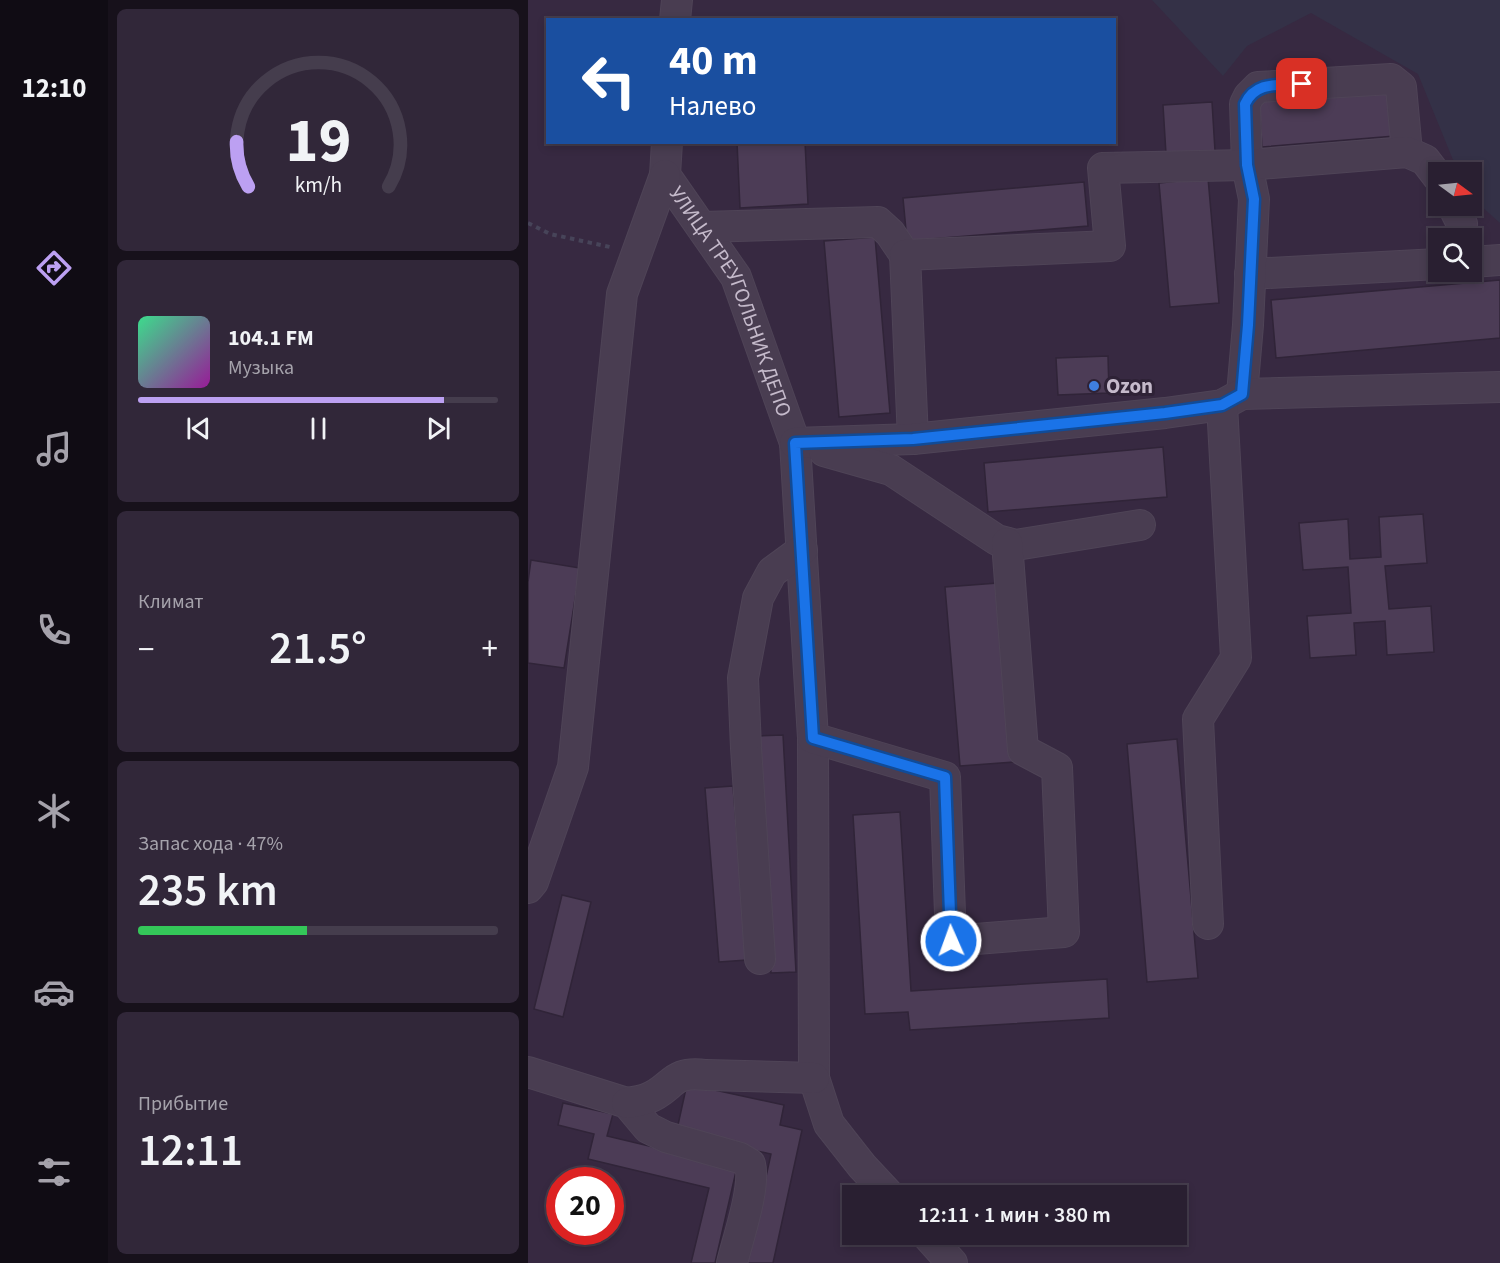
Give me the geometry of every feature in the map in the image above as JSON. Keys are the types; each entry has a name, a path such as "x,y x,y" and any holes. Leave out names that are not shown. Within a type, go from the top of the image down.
{"street":[{"path":"675,18 677,0"},
{"path":"1209,924 1198,719 1236,658 1232,400 1251,274 1254,199 1247,165 1245,104 1258,87 1391,79 1401,87 1407,152"},
{"name":"УЛИЦА ТРЕУГОЛЬНИК ДЕПО","path":"668,144 665,174 736,277 795,443 913,439 1165,413 1232,400 1500,387"},
{"path":"905,255 1110,246 1103,168 1247,165 1407,152 1425,160 1428,164"},
{"path":"528,888 533,882 573,766 622,294 665,174"},
{"path":"702,227 878,222 890,233 905,255 913,439"},
{"path":"1482,261 1500,260"},
{"path":"1251,274 1428,265"},
{"path":"880,1185 829,1124 814,1078 813,738 795,443 891,470 998,540 1016,546 1140,525"},
{"path":"813,738 945,777 951,941 1064,932 1057,768 1023,750 1007,543"},
{"path":"760,959 743,678 758,598 772,572 802,550"},
{"path":"528,1072 627,1103 646,1099 662,1090 676,1077 690,1073 814,1078"},
{"path":"627,1103 648,1128 666,1137 740,1158 750,1164 753,1175 732,1263"},
{"path":"936,1245 952,1263"}],"path":[{"path":"528,223 550,234 636,254"}],"shaded area":[{"path":"1152,0 1500,0 1500,223 1482,207 1482,162 1454,162 1418,74 1311,13 1247,46 1223,76"}],"building":[{"path":"1391,90 1395,136 1262,147 1259,101"},
{"path":"1212,102 1215,151 1166,154 1163,105"},
{"path":"737,144 805,144 808,204 740,208"},
{"path":"1208,178 1219,303 1170,307 1159,183"},
{"path":"1084,182 1088,226 907,241 903,198"},
{"path":"875,237 890,413 839,417 824,241"},
{"path":"1500,280 1500,338 1276,358 1271,300"},
{"path":"1108,356 1109,393 1058,395 1056,358"},
{"path":"1163,447 1167,497 988,512 984,463"},
{"path":"1423,514 1427,563 1385,566 1389,609 1431,606 1434,652 1387,655 1385,621 1354,623 1356,655 1310,658 1307,616 1351,613 1348,567 1303,570 1299,523 1348,519 1350,559 1381,557 1379,517"},
{"path":"531,560 580,568 564,668 528,663 528,582"},
{"path":"998,583 1014,762 960,766 945,587"},
{"path":"783,735 796,972 771,973 757,736"},
{"path":"1177,739 1198,978 1147,982 1127,744"},
{"path":"733,786 747,960 719,962 705,788"},
{"path":"900,812 911,991 1107,979 1109,1018 910,1030 908,1012 865,1014 853,815"},
{"path":"562,895 591,902 563,1017 534,1009"},
{"path":"687,1084 784,1105 780,1125 802,1130 773,1263 747,1263 771,1154 676,1134"},
{"path":"563,1103 613,1114 607,1136 737,1167 715,1263 691,1263 709,1188 588,1159 594,1134 558,1125"}],"place":[{"name":"Ozon","path":"1094,386"}],"route":[{"path":"951,941 945,777 813,738 795,443 913,439 1165,413 1222,405 1242,394 1254,199 1247,165 1245,104 1258,87 1302,84"}]}
